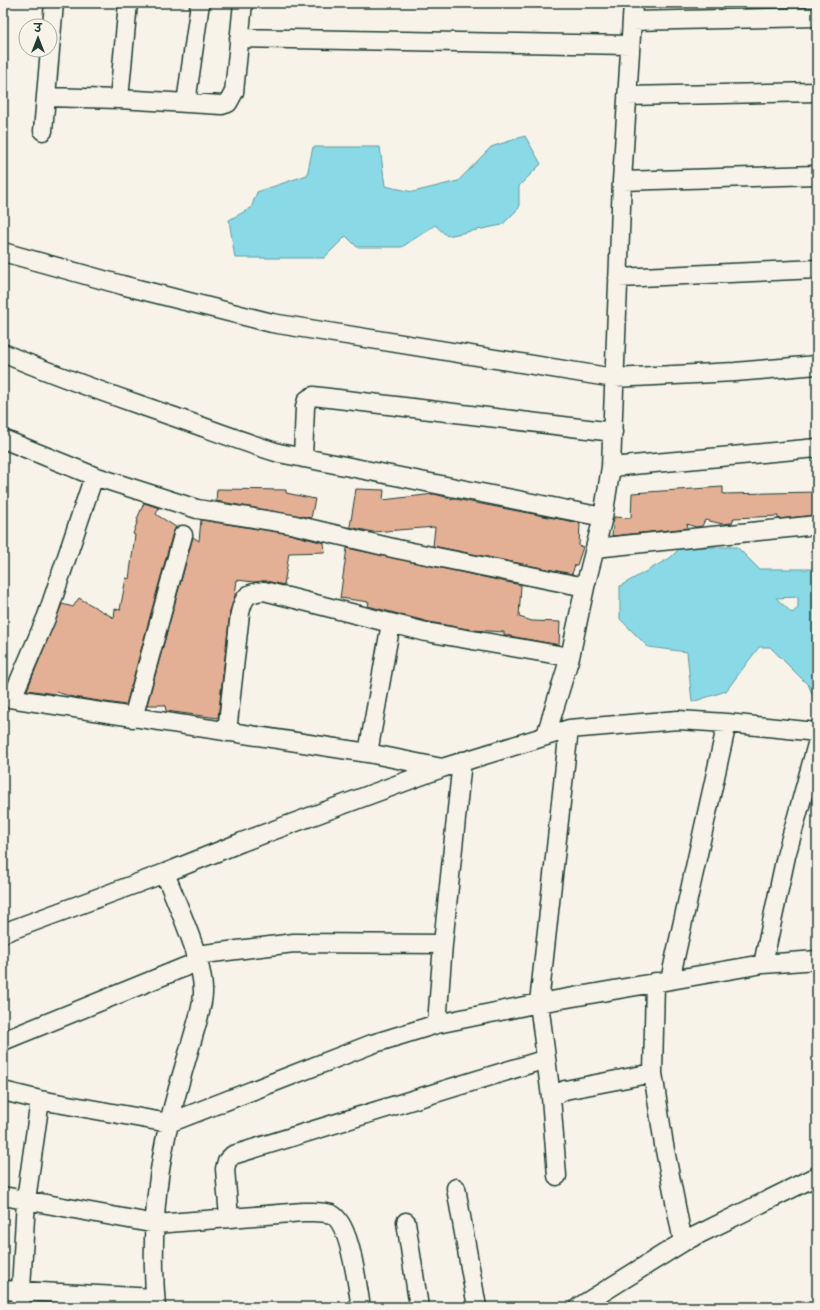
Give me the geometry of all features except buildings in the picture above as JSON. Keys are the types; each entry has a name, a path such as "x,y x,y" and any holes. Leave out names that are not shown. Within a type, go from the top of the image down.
{"street":[{"path":"43,131 54,3"},
{"path":"119,99 128,3"},
{"path":"186,103 200,3"},
{"path":"46,98 119,99 222,105 228,103 234,92 244,3"},
{"path":"546,735 570,657 585,587 603,517 611,466 622,181 633,3"},
{"path":"632,21 817,17"},
{"path":"239,38 630,45"},
{"path":"628,96 817,92"},
{"path":"622,181 817,175"},
{"path":"3,252 122,285 272,322 614,378 735,372 817,365"},
{"path":"618,278 817,269"},
{"path":"3,353 42,370 238,441 304,458 603,517"},
{"path":"304,458 305,406 307,400 313,396 613,432"},
{"path":"3,440 94,476 197,509 291,524 397,549 585,587"},
{"path":"611,466 817,448"},
{"path":"94,476 47,616 8,697 133,718 368,753 442,768"},
{"path":"595,548 817,525"},
{"path":"133,718 183,535"},
{"path":"227,732 240,612 243,599 252,592 264,592 426,632 570,657"},
{"path":"368,753 391,623"},
{"path":"3,933 442,768 569,729 678,720 727,723 817,732"},
{"path":"683,1242 664,1145 653,1073 662,981 727,723"},
{"path":"557,1176 551,1097 539,1003 569,729"},
{"path":"763,964 786,856 817,744"},
{"path":"437,1024 443,944 462,761"},
{"path":"3,1290 20,1299 155,1302 154,1263 160,1175 169,1123 200,1012 203,993 196,958 165,873"},
{"path":"3,1041 196,958 294,943 443,944"},
{"path":"3,1091 40,1100 169,1123 372,1044 437,1024 539,1003 662,981 763,964 817,960"},
{"path":"229,1218 225,1169 227,1161 233,1155 546,1059"},
{"path":"551,1097 565,1090 653,1073"},
{"path":"20,1299 26,1200 40,1100"},
{"path":"579,1307 683,1242 817,1176"},
{"path":"456,1188 477,1307"},
{"path":"3,1196 156,1224 303,1212 332,1214 340,1222 348,1239 361,1307"},
{"path":"406,1222 419,1307"}],"water":[{"path":"525,136 541,164 519,186 519,208 502,225 447,236 435,225 402,247 357,247 346,236 324,258 235,258 229,220 251,208 257,192 307,175 313,147 380,147 385,186 413,192 458,181 491,147"},
{"path":"681,547 737,547 759,569 817,569 817,702 815,702 809,686 770,647 759,647 726,691 692,702 687,652 648,647 620,619 620,586 670,558","holes":["798,597 798,608 792,613 776,598"]}]}
